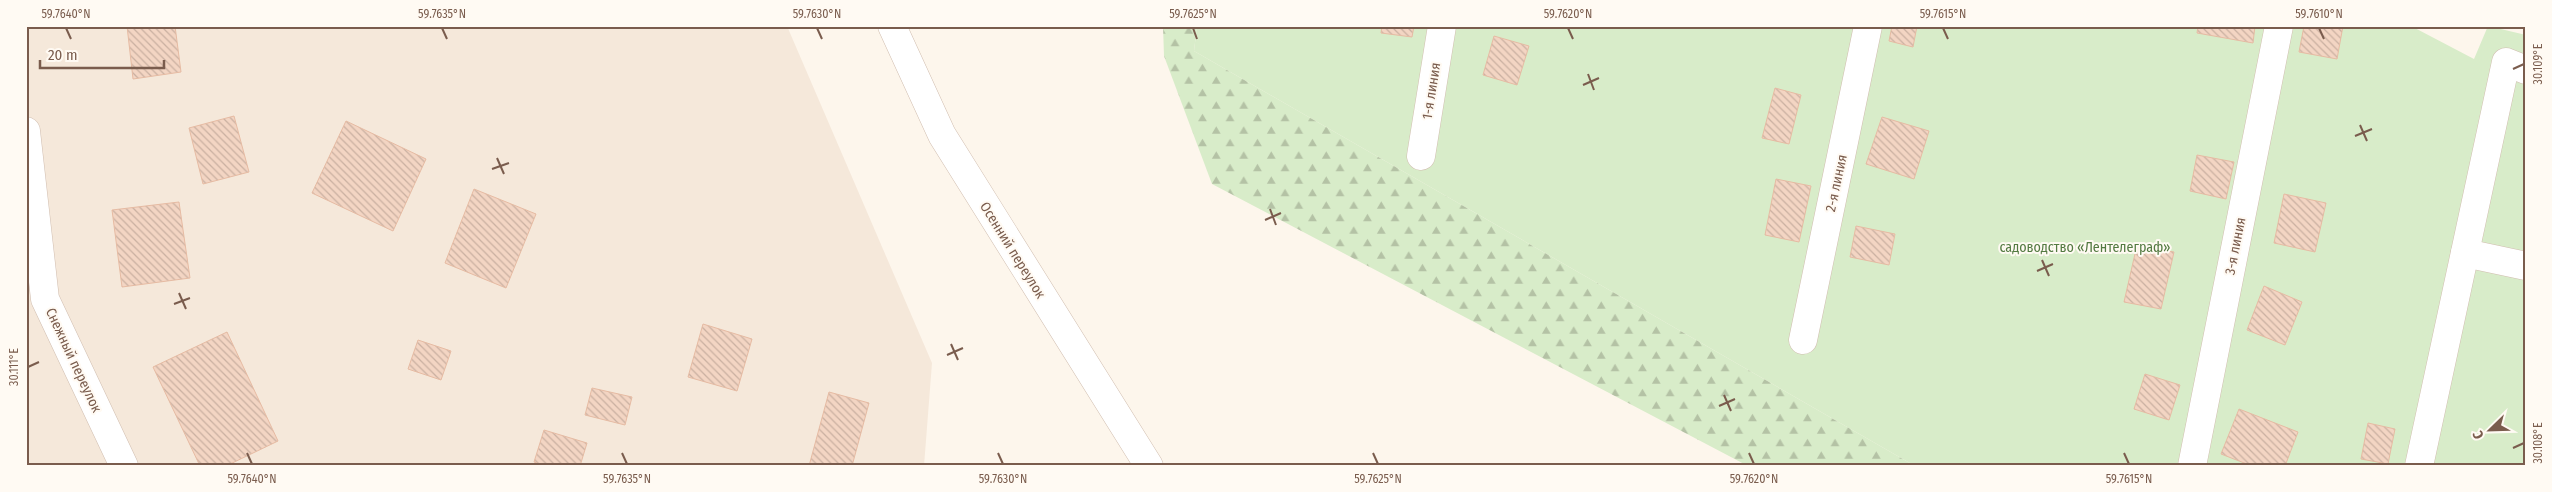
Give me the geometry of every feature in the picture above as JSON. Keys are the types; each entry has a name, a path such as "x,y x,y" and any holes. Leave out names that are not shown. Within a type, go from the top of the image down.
{"street":[{"name":"Осенний переулок","path":"892,26 942,135 1149,466"},
{"name":"1-я линия","path":"1421,156 1442,26"},
{"name":"2-я линия","path":"1803,340 1868,26"},
{"name":"3-я линия","path":"2192,466 2279,26"},
{"path":"2419,466 2465,252 2516,66"},
{"name":"Снежный переулок","path":"26,131 45,299 124,466"},
{"path":"2465,252 2526,266"}],"shaded area":[{"path":"26,26 787,26 932,363 924,466 26,466"}],"green space":[{"path":"1163,26 1197,26 1194,51 1915,466 1748,466 1212,184 1164,56"},
{"name":"садоводство «Лентелеграф»","path":"1197,26 2411,26 2474,59 2488,26 2526,35 2526,466 1915,466 1194,51"}],"building":[{"path":"127,26 175,26 181,72 133,79"},
{"path":"1382,26 1414,26 1412,37 1381,33"},
{"path":"1892,26 1917,26 1913,47 1889,41"},
{"path":"2198,26 2255,26 2253,43 2197,33"},
{"path":"2304,26 2343,26 2337,59 2299,52"},
{"path":"1494,36 1529,46 1517,85 1483,75"},
{"path":"1775,88 1801,95 1789,144 1762,138"},
{"path":"234,116 249,172 203,184 189,128"},
{"path":"1882,117 1929,131 1914,179 1866,164"},
{"path":"346,121 426,159 393,231 312,193"},
{"path":"2197,155 2234,162 2226,199 2190,191"},
{"path":"1776,179 1811,186 1799,242 1765,235"},
{"path":"474,189 536,214 506,288 445,263"},
{"path":"2284,194 2326,203 2315,252 2274,243"},
{"path":"179,202 190,278 122,287 112,210"},
{"path":"1856,226 1895,234 1889,265 1850,257"},
{"path":"2137,245 2174,252 2161,309 2124,302"},
{"path":"2264,286 2302,302 2285,345 2247,330"},
{"path":"703,324 752,339 737,391 688,377"},
{"path":"227,332 278,441 226,466 200,466 153,367"},
{"path":"418,340 451,351 441,380 408,369"},
{"path":"2145,374 2180,385 2169,420 2134,409"},
{"path":"592,388 632,397 625,425 585,415"},
{"path":"829,392 869,403 852,466 809,466"},
{"path":"2239,409 2298,432 2285,466 2252,466 2221,454"},
{"path":"2368,423 2395,429 2388,464 2361,459"},
{"path":"544,430 587,443 580,466 546,466 534,462"}]}
